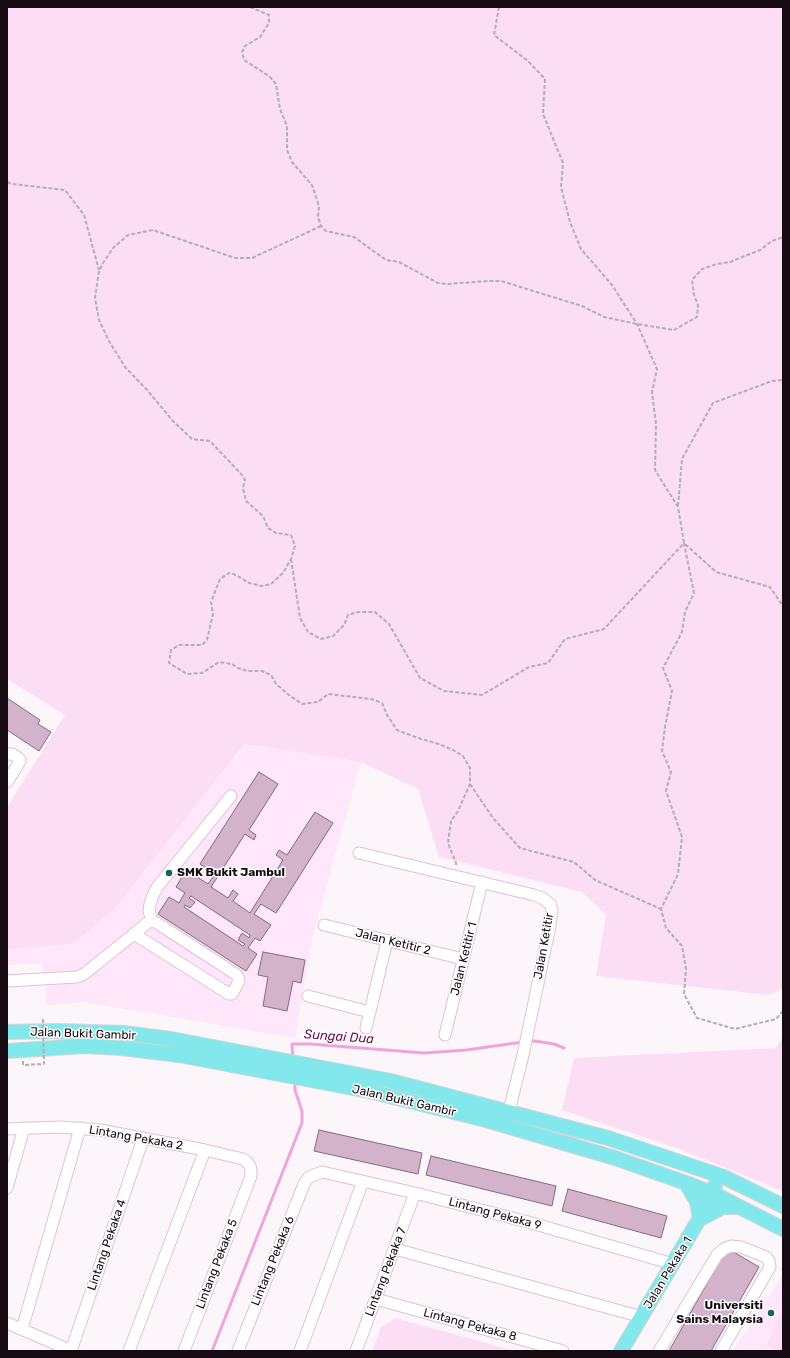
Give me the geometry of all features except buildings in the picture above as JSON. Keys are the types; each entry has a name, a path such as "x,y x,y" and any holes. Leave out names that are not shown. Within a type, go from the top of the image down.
{"main road":[{"name":"Jalan Bukit Gambir","path":"7,1032 57,1031 124,1033 171,1039 391,1082 509,1111 608,1138 724,1176 783,1206"},
{"name":"Jalan Bukit Gambir","path":"7,1051 85,1046 121,1048 179,1055 278,1073 369,1092 486,1120 615,1158 714,1194 783,1229"},
{"path":"703,1169 715,1185 714,1194"},
{"path":"686,1183 697,1202 700,1219 723,1208 742,1207"},
{"path":"714,1194 721,1189 743,1186"},
{"name":"Jalan Pekaka 1","path":"621,1351 714,1194"}],"street":[{"path":"7,754 12,754 20,760 7,782"},
{"path":"152,921 149,911 150,904 158,886 231,796"},
{"name":"Jalan Ketitir","path":"359,853 482,882 542,898 550,904 552,910 550,926 523,1055 509,1111"},
{"name":"Jalan Ketitir 1","path":"445,1035 482,882"},
{"path":"7,982 77,977 84,974 147,923 152,921 237,975 239,981 232,994 229,994 134,934"},
{"name":"Jalan Ketitir 2","path":"324,925 463,959"},
{"path":"366,1028 387,941"},
{"path":"308,996 370,1012"},
{"path":"7,1188 24,1128"},
{"name":"Lintang Pekaka 2","path":"7,1130 24,1128 80,1128 100,1130 205,1150 243,1159 250,1166 251,1176"},
{"path":"22,1329 80,1128"},
{"name":"Lintang Pekaka 4","path":"72,1351 143,1139"},
{"path":"129,1351 205,1150"},
{"name":"Lintang Pekaka 9","path":"314,1175 322,1172 415,1193 528,1222 673,1264"},
{"name":"Lintang Pekaka 6","path":"238,1351 304,1184 308,1178 314,1175"},
{"name":"Lintang Pekaka 5","path":"184,1351 251,1176"},
{"path":"300,1351 363,1181"},
{"name":"Lintang Pekaka 7","path":"356,1351 415,1193"},
{"path":"659,1351 717,1255 724,1249 731,1246 741,1247 766,1257 769,1261 770,1267 721,1351"},
{"path":"395,1249 642,1317"},
{"name":"Lintang Pekaka 8","path":"376,1299 564,1351"},
{"path":"7,1323 72,1351"}],"path":[{"path":"250,7 269,15 269,23 260,37 245,46 242,52 244,60 269,76 276,84 280,109 287,126 288,150 292,162 312,185 319,206 318,217 321,226 326,231 354,237 386,260 399,262 438,283 447,284 501,281 582,306 604,317 674,330 697,317 698,306 694,295 692,280 702,269 717,264 730,262 760,250 772,241 783,237"},
{"path":"499,7 494,35 528,61 545,80 543,114 563,162 561,187 570,222 581,249 612,285 637,324 657,369 652,392 656,424 655,470 678,507"},
{"path":"7,182 12,184 65,190 84,215 99,272"},
{"path":"321,226 252,258 235,258 153,230 128,235 113,248 99,272 95,298 99,320 109,341 125,367 192,439 210,441 243,476 245,480 243,488 246,501 263,516 268,528 276,533 291,535 295,546 291,559 283,572 271,584 262,586 249,583 236,575 229,573 220,579 211,602 213,614 206,640 202,645 179,645 171,650 169,663 187,674 202,673 219,662 232,664 247,671 262,671 271,675 276,684 288,695 302,704 318,702 328,694 371,699 382,703 387,715 397,730 439,744 463,756 470,768 470,784 458,811 451,821 448,843 456,863 454,876"},
{"path":"783,380 772,381 713,403 682,459 678,507 694,593 685,612 682,632 663,668 672,691 662,751 671,772 666,791 682,837 678,874 661,910 666,928 682,946 686,969 684,994 697,1018 735,1030 776,1019 783,1011"},
{"path":"291,559 300,618 308,632 321,638 333,636 344,625 348,615 358,612 375,612 389,624 420,678 444,690 482,695 529,667 548,663 565,639 604,629 684,543"},
{"path":"684,543 716,572 770,587 783,606"},
{"path":"470,784 493,818 520,848 574,862 595,880 661,910"},
{"path":"43,1019 44,1064"}],"shaded area":[{"path":"7,7 783,7 783,989 768,995 596,976 606,915 582,892 439,857 418,789 361,762 244,744 116,907 73,944 7,949 7,807 65,715 7,679"},
{"name":"SMK Bukit Jambul","path":"244,744 361,762 313,934 295,1038 85,1002 47,1005 42,963 7,965 7,807"},
{"path":"783,1036 783,1191 677,1148 562,1110 574,1058 776,1048"},
{"name":"Universiti Sains Malaysia","path":"783,1275 783,1351 733,1351"},
{"path":"783,1309 783,1351 778,1351 766,1345"},
{"path":"396,1318 515,1351 372,1351 381,1327"}],"waterway":[{"name":"Sungai Dua","path":"529,1042 535,1041 554,1044 564,1048"},
{"name":"Sungai Dua","path":"293,1058 292,1044 310,1044 424,1053 466,1050 523,1042"},
{"name":"Sungai Dua","path":"212,1351 302,1123 302,1111 295,1090 295,1082"}],"place":[{"name":"SMK Bukit Jambul","path":"169,873"},
{"name":"Universiti Sains Malaysia","path":"771,1313"}]}
